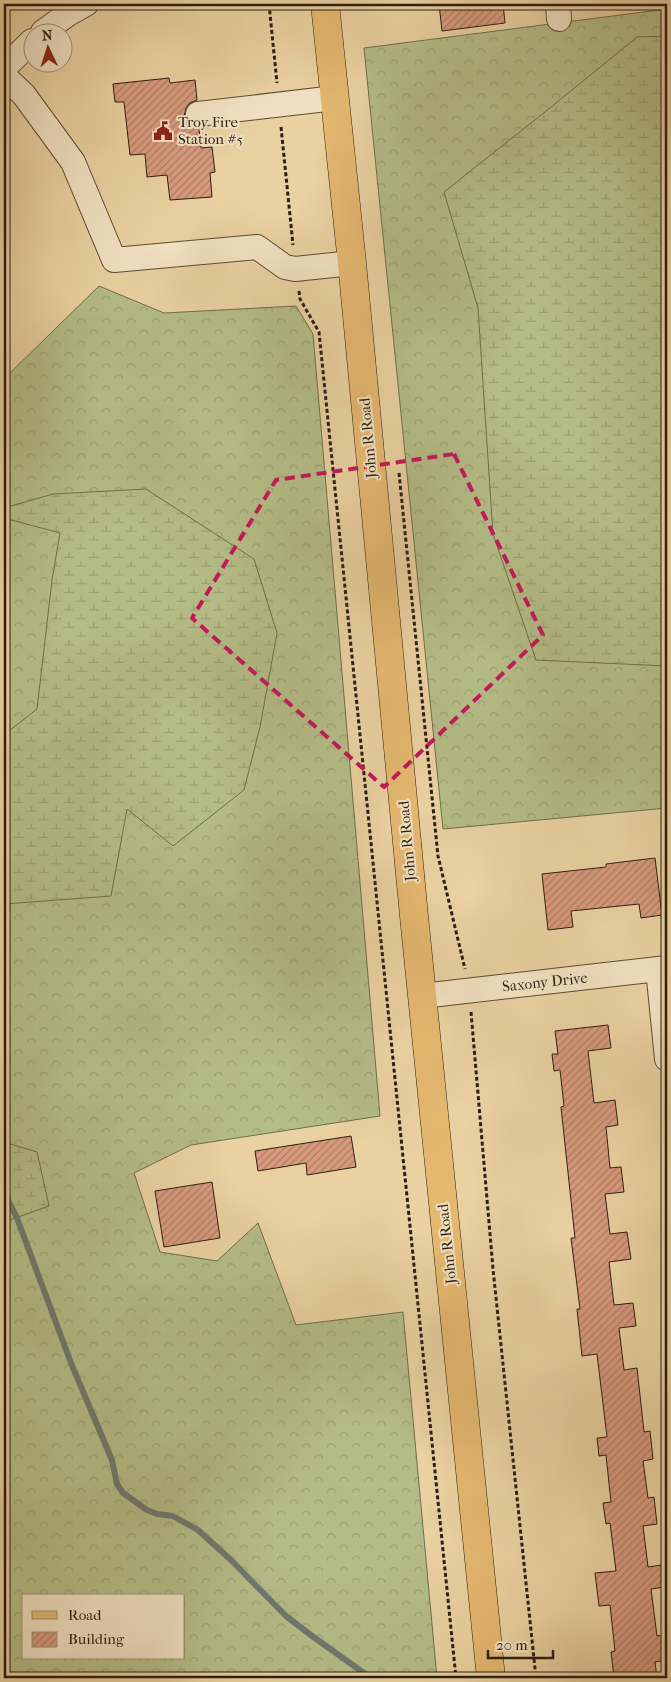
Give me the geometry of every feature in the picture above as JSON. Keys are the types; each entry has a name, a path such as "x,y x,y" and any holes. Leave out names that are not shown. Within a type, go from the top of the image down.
{"main road":[{"name":"John R Road","path":"325,4 352,263 422,996 492,1678"}],"street":[{"path":"57,22 86,4"},
{"path":"4,68 22,51"},
{"path":"4,76 24,95 73,162 114,260 257,247 284,267 295,269 352,263"},
{"path":"198,114 335,98"},
{"path":"663,969 667,1060"},
{"name":"Saxony Drive","path":"422,996 663,969"}],"path":[{"path":"298,285 300,299 319,332 456,1678"},
{"path":"398,470 438,856 466,969"},
{"path":"470,1009 493,1270 536,1678"}],"highlighted area":[{"path":"454,454 543,635 384,787 192,618 276,480"}],"green space":[{"path":"667,9 667,808 443,829 364,48"},
{"path":"667,36 667,666 536,660 493,534 478,308 444,192 637,37"},
{"path":"99,286 164,313 296,306 313,334 380,1116 191,1145 134,1173 160,1252 217,1261 258,1223 296,1325 403,1312 437,1678 4,1678 4,379"},
{"path":"146,489 254,559 277,633 260,727 244,790 173,846 127,809 111,896 4,904 4,735 37,709 52,580 60,533 4,518 4,508 53,494"},
{"path":"4,1142 37,1152 49,1206 4,1222"}],"building":[{"path":"439,4 503,4 505,23 442,31"},
{"name":"Troy Fire Station #5","path":"169,78 170,83 195,80 197,100 190,103 186,108 184,116 187,123 199,128 201,148 212,147 215,172 210,173 212,197 170,200 167,175 147,177 145,154 130,155 124,102 115,102 113,84"},
{"path":"655,858 662,915 641,918 639,904 571,911 573,927 548,930 542,874 606,867 606,864"},
{"path":"608,1025 611,1048 588,1051 594,1103 615,1100 618,1125 606,1127 610,1168 621,1167 624,1192 605,1194 610,1234 627,1232 631,1259 609,1262 614,1305 633,1303 636,1326 619,1328 624,1370 637,1368 644,1432 650,1431 653,1459 643,1461 648,1498 654,1497 657,1524 643,1526 648,1567 662,1565 665,1587 651,1589 657,1636 667,1635 667,1660 655,1662 657,1678 628,1678 628,1675 614,1677 611,1652 615,1651 610,1605 599,1606 595,1573 616,1571 610,1523 606,1524 603,1503 611,1502 606,1455 599,1456 597,1438 607,1437 597,1354 582,1356 577,1309 580,1309 571,1238 575,1238 561,1107 564,1106 560,1070 554,1071 552,1054 558,1054 555,1031"},
{"path":"351,1136 356,1167 307,1175 306,1163 258,1171 255,1151"},
{"path":"212,1182 220,1238 164,1247 155,1191"}],"waterway":[{"path":"4,1192 17,1218 71,1363 112,1460 117,1484 123,1493 147,1510 157,1514 173,1516 198,1530 232,1561 286,1616 371,1678"}],"place":[{"name":"Troy Fire Station #5","path":"163,131"}]}
